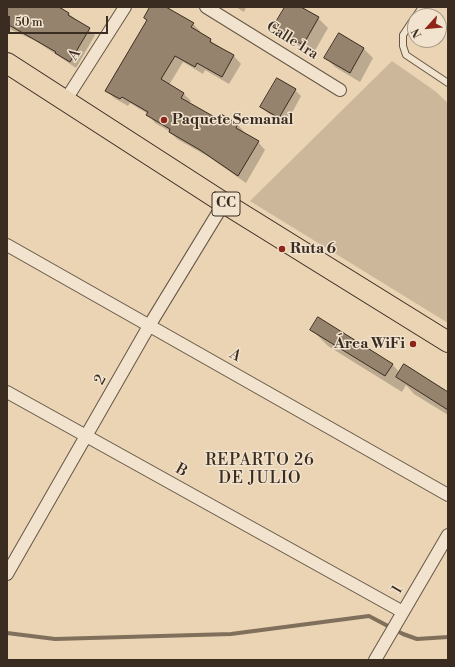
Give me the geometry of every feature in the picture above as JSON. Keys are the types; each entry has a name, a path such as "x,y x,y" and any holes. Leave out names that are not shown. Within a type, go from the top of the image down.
{"main road":[{"name":"CC","path":"7,63 224,203 448,342"}],"street":[{"name":"A","path":"65,101 125,7"},
{"name":"Calle 1ra","path":"206,7 340,90"},
{"name":"2","path":"7,574 87,437 149,326 224,203"},
{"name":"A","path":"7,245 448,495"},
{"name":"B","path":"7,392 401,617"},
{"name":"1","path":"378,659 388,637 448,535"}],"lane":[{"path":"407,30 403,36 403,46 406,55 448,83"}],"shaded area":[{"path":"392,61 435,91 448,103 448,323 250,201"}],"building":[{"path":"7,7 59,7 69,13 68,15 90,28 70,62 55,53 56,52 7,24"},
{"path":"150,7 166,7 194,23 191,27 211,39 210,42 234,55 222,77 197,63 195,67 175,56 161,79 184,93 181,98 218,119 221,114 238,124 236,128 259,141 238,176 200,150 169,132 170,129 146,115 148,112 122,97 120,99 105,91 147,20 144,18"},
{"path":"285,7 301,7 319,17 303,45 273,27"},
{"path":"339,33 364,48 350,73 324,58"},
{"path":"277,78 296,89 279,118 260,107"},
{"path":"318,317 393,364 385,376 310,330"},
{"path":"404,364 448,392 448,410 396,377"}],"waterway":[{"path":"7,633 55,639 231,634 369,616 403,634 417,639 448,637"}],"place":[{"name":"Paquete Semanal","path":"164,120"},
{"name":"Ruta 6","path":"282,249"},
{"name":"Área WiFi","path":"413,344"}],"district":[{"name":"REPARTO 26 DE JULIO","path":"260,470"}]}
